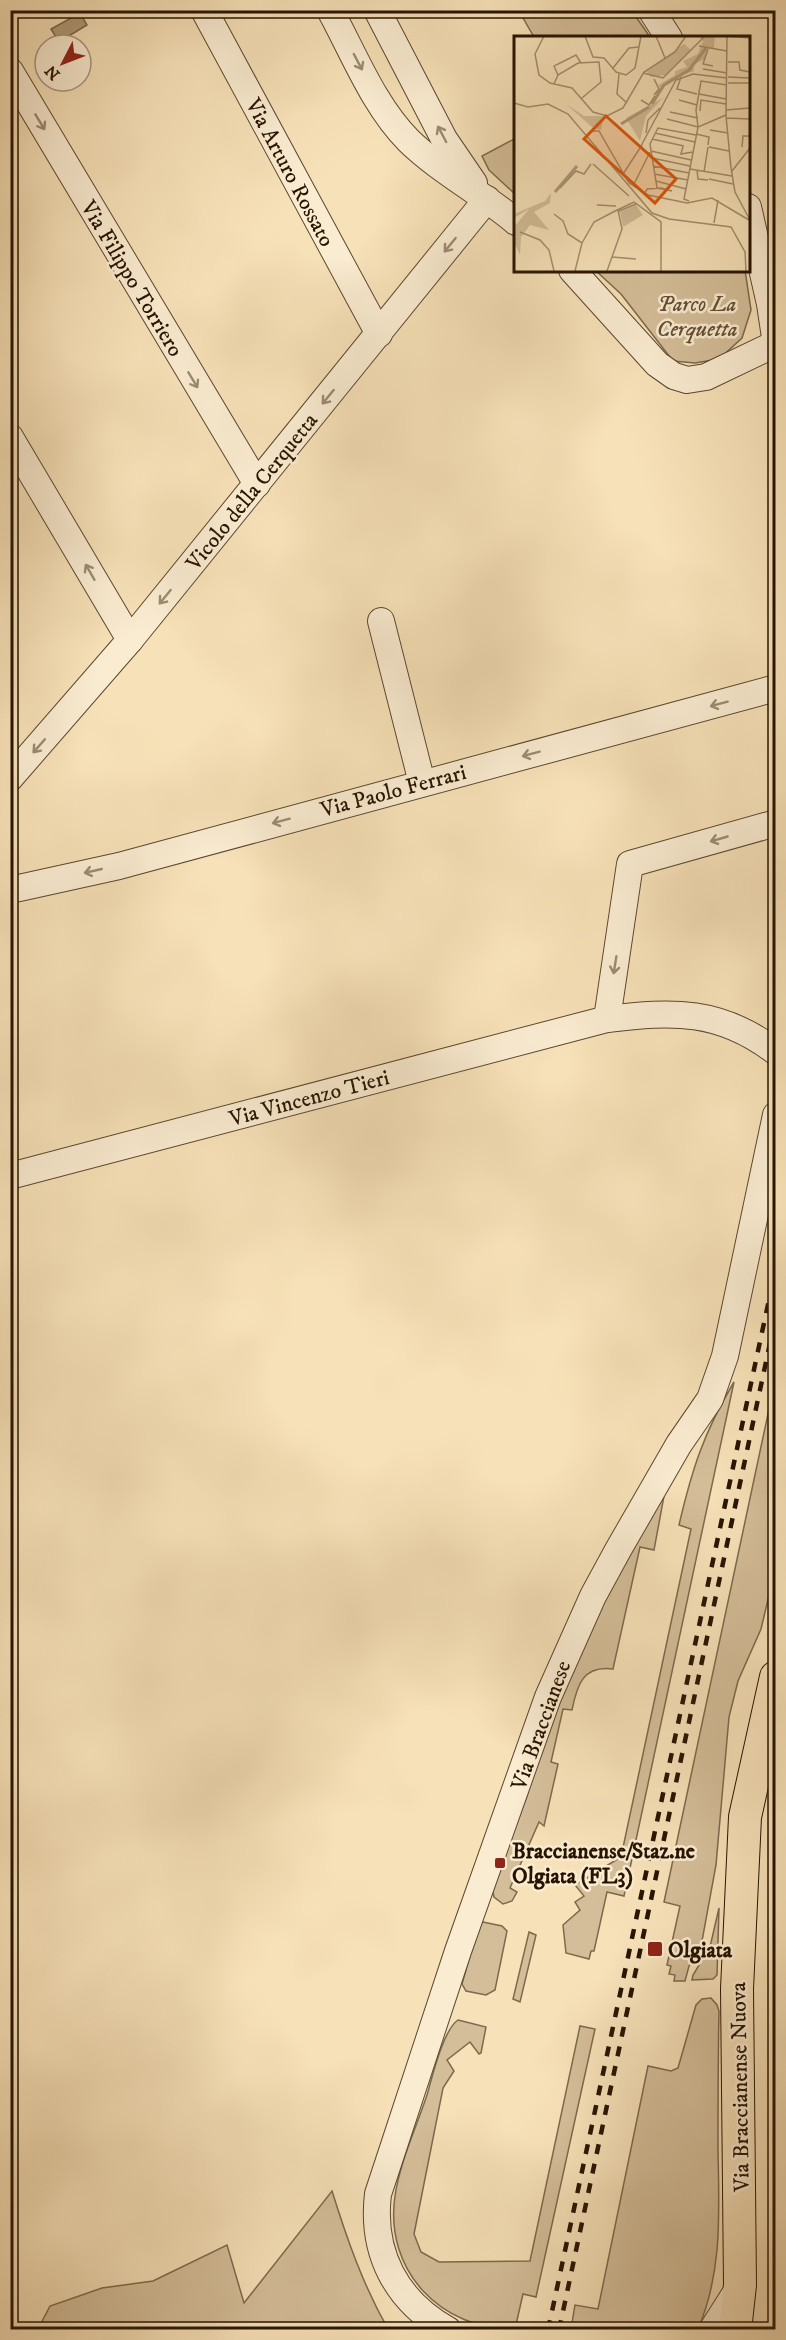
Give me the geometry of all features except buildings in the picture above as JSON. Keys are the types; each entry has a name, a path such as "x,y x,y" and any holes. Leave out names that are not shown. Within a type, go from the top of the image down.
{"main road":[{"name":"Via Braccianense Nuova","path":"740,2285 737,1989 746,1817 776,1677"},
{"path":"735,2330 740,2285"}],"street":[{"name":"Via Arturo Rossato","path":"204,10 379,333"},
{"path":"330,10 383,109 398,129 421,151 514,220"},
{"path":"377,10 449,148 487,200"},
{"path":"651,10 668,36"},
{"name":"Via Filippo Torriero","path":"10,71 257,484"},
{"name":"Vicolo della Cerquetta","path":"10,778 130,640 487,200"},
{"path":"574,272 657,364 674,376 687,380 706,377 776,344 768,293 750,216"},
{"path":"10,437 130,640"},
{"path":"381,621 422,783"},
{"name":"Via Paolo Ferrari","path":"10,890 119,866 776,688"},
{"path":"607,1019 630,864 776,823"},
{"name":"Via Vincenzo Tieri","path":"10,1176 607,1019 664,1013 702,1016 736,1028 776,1052"},
{"name":"Via Braccianese","path":"448,2330 419,2311 391,2277 378,2235 378,2194 458,1951 548,1697 613,1559 679,1444 710,1399 725,1356 776,1115"},
{"path":"712,2330 740,2285"}],"green space":[{"path":"519,11 632,11 649,36 533,36"},
{"path":"514,139 514,193 489,170 482,156"},
{"name":"Parco La Cerquetta","path":"597,272 745,272 751,310 742,338 719,359 695,363 673,361 621,294"},
{"path":"775,1381 775,1570 761,1629 738,1681 729,1717 716,1865 700,1952 689,1966 685,1981 674,1981 675,1975 669,1974 671,1966 667,1965 680,1906 664,1902"},
{"path":"734,1382 624,1896 607,1892 594,1951 591,1951 589,1959 566,1953 563,1925 580,1910 575,1902 584,1896 575,1885 621,1857 691,1529 679,1525 700,1451"},
{"path":"664,1496 654,1550 640,1547 613,1669 595,1670 588,1674 579,1685 572,1710 563,1709 551,1762 558,1764 544,1826 539,1822 510,1888 517,1892 512,1901 503,1904 494,1897 492,1888 527,1796 555,1703 635,1537"},
{"path":"719,1908 717,1975 713,1979 692,1980 710,1947"},
{"path":"483,1922 502,1926 507,1931 495,1990 486,1995 466,1991 462,1984 479,1924"},
{"path":"529,1932 536,1935 520,2002 513,1999"},
{"path":"711,1998 719,2011 719,2218 712,2285 698,2329 571,2329 575,2305 598,2309 648,2066 671,2071 678,2068 696,2005 702,1999"},
{"path":"458,2020 486,2027 481,2053 479,2054 470,2042 447,2060 454,2071 443,2088 414,2234 421,2252 439,2262 530,2261 580,2026 595,2029 536,2297 523,2294 515,2329 488,2327 463,2319 442,2307 423,2291 409,2271 399,2249 394,2223 397,2183 404,2158 443,2044"},
{"path":"332,2191 356,2262 388,2329 38,2329 50,2306 102,2288 153,2281 227,2245 244,2303"}],"shaded area":[{"path":"80,13 87,25 74,33 53,33 51,29"}],"railway":[{"path":"548,2330 776,1267"},
{"path":"559,2330 776,1315"}],"place":[{"name":"Braccianense/Staz.ne Olgiata (FL3)","path":"500,1863"},
{"name":"Olgiata","path":"655,1949"}]}
